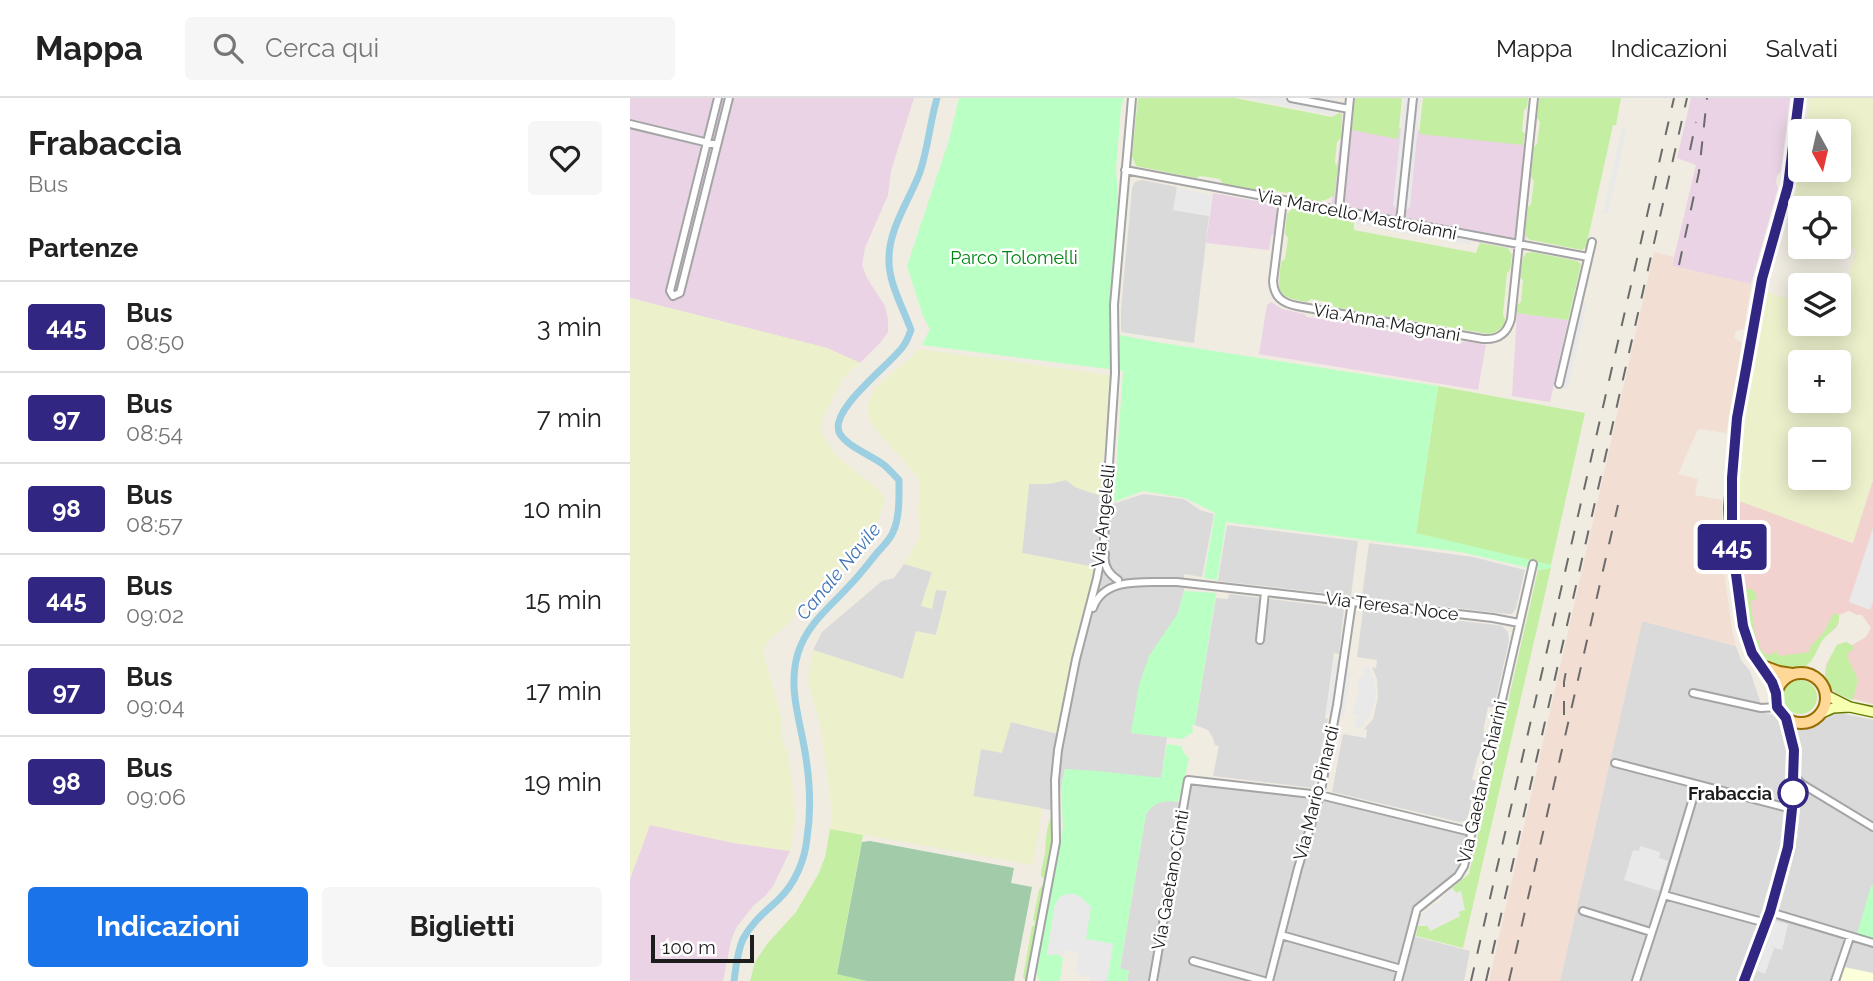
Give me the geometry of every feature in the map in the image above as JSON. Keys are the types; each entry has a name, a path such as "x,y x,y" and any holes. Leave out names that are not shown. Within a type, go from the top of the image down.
{"main road":[{"path":"1744,981 1768,917 1788,847 1794,750 1786,718 1777,707 1772,682 1752,653 1743,626 1731,532 1732,478 1737,418 1762,279 1788,186 1799,98"},
{"path":"1760,664 1779,673 1803,673 1815,677 1823,685 1825,707 1822,713 1802,728 1794,750"},
{"path":"1776,693 1785,679 1792,674"},
{"path":"1786,718 1799,723 1808,722"}],"street":[{"path":"718,98 670,291 673,296 680,293 729,98"},
{"name":"Via Angelelli","path":"1032,981 1056,842 1056,765 1077,652 1097,578 1105,525 1115,373 1114,305 1132,98"},
{"path":"1291,98 1349,109"},
{"path":"1339,210 1350,98"},
{"path":"1400,222 1413,98"},
{"path":"1518,244 1534,98"},
{"path":"630,124 717,145"},
{"name":"Via Marcello Mastroianni","path":"1125,170 1588,257"},
{"name":"Via Anna Magnani","path":"1283,200 1274,290 1282,301 1297,306 1483,339 1496,338 1502,336 1509,326 1518,244"},
{"path":"1559,384 1592,242"},
{"path":"1077,652 1089,627 1096,602 1102,594 1119,583 1108,572 1104,561 1107,538 1105,525"},
{"name":"Via Gaetano Chiarini","path":"1398,981 1415,913 1422,904 1462,872 1533,564"},
{"name":"Via Teresa Noce","path":"1097,578 1119,583 1177,582 1519,623"},
{"path":"1260,640 1265,592"},
{"name":"Via Mario Pinardi","path":"1269,981 1320,795 1352,602"},
{"path":"1693,693 1760,708 1777,707"},
{"path":"1826,695 1850,707 1873,712"},
{"path":"1822,713 1833,708 1850,707"},
{"path":"1615,763 1792,809"},
{"path":"1794,776 1802,784 1873,827"},
{"name":"Via Gaetano Cinti","path":"1153,981 1188,780 1320,795"},
{"path":"1636,981 1697,785"},
{"path":"1320,795 1471,832"},
{"path":"1664,895 1873,943"},
{"path":"1583,911 1651,932"},
{"path":"1281,935 1401,969"},
{"path":"1835,981 1850,937"},
{"path":"1193,961 1264,981"}],"shaded area":[{"path":"630,98 914,98 891,171 888,195 865,248 862,265 885,306 888,332 860,363 827,348 630,298"},
{"path":"1245,98 1332,98 1339,104 1338,110 1332,115"},
{"path":"1404,98 1421,98 1410,207 1405,211 1397,210 1393,205"},
{"path":"1691,98 1790,98 1781,171 1776,183 1778,188 1751,284 1672,266 1696,165 1677,158"},
{"path":"1810,98 1873,98 1873,480 1853,543 1737,500 1738,453 1765,291 1788,299 1788,336 1851,336 1849,273 1856,250 1851,248 1851,196 1793,196 1797,182 1852,182 1852,119 1807,119"},
{"path":"1343,121 1532,144 1525,251 1330,215"},
{"path":"1622,127 1627,128 1608,214 1603,213"},
{"path":"1142,180 1177,187 1174,210 1209,216 1194,343 1121,332 1132,188 1135,182"},
{"path":"1177,188 1212,195 1209,216 1173,210"},
{"path":"1213,193 1274,206 1277,210 1269,250 1206,243"},
{"path":"1357,219 1471,240 1470,245 1356,224"},
{"path":"1654,252 1674,257 1673,266 1751,284 1744,329 1736,331 1734,338 1742,343 1726,433 1698,429 1678,474 1698,479 1695,495 1722,500 1722,555 1736,646 1642,621 1560,981 1489,981"},
{"path":"630,298 827,348 860,363 843,378 823,418 821,429 837,456 874,485 883,495 885,503 873,539 851,564 796,608 791,621 767,641 763,652 781,717 781,739 787,749 794,798 795,823 790,851 734,843 650,825 630,879"},
{"path":"1271,302 1282,309 1307,317 1375,325 1378,329 1436,336 1438,340 1460,344 1464,341 1486,345 1478,390 1259,354 1267,305"},
{"path":"1582,302 1587,303 1568,389 1562,388"},
{"path":"1517,313 1568,320 1550,402 1512,396"},
{"path":"919,349 1110,375 1101,496 1075,487 1066,480 1029,484 1022,553 1094,567 1063,735 1011,722 1002,753 981,749 973,796 1042,808 1033,865 830,829 832,818 829,785 820,724 808,681 813,650 903,679 916,631 936,635 947,591 936,590 932,609 921,606 932,572 904,564 920,537 920,480 869,420 868,405 874,389"},
{"path":"1066,480 1075,487 1101,496 1113,504 1143,494 1184,499 1200,510 1214,514 1202,577 1184,574 1184,591 1178,613 1131,733 1167,737 1161,779 1065,769 1056,811 973,797 981,748 1011,722 1062,735 1094,567 1022,553 1029,484"},
{"path":"1873,480 1873,704 1836,694 1829,687 1825,675 1826,665 1837,645 1846,642 1852,645 1866,637 1871,628 1862,615 1849,611 1839,615 1836,628 1824,637 1811,661 1803,667 1789,669 1762,655 1749,632 1739,578 1736,524 1737,500 1852,543"},
{"path":"1227,525 1358,541 1351,596 1218,581"},
{"path":"1873,528 1873,602 1870,610 1849,602"},
{"path":"1369,543 1473,557 1525,570 1516,608 1512,614 1508,614 1362,597"},
{"path":"904,564 932,572 921,606 936,589 947,591 936,635 916,632 903,679 813,650 822,632 882,581 894,578"},
{"path":"1229,594 1344,608 1339,654 1334,653 1325,718 1328,719 1314,788 1213,776 1219,746 1215,745 1208,730 1195,725 1216,598 1228,599"},
{"path":"1363,610 1497,625 1508,632 1509,641 1494,707 1488,707 1483,731 1488,732 1483,756 1478,755 1472,779 1476,781 1465,821 1459,822 1332,792 1343,734 1366,738 1367,730 1364,729 1373,719 1378,698 1377,679 1372,667 1376,668 1377,660 1357,657"},
{"path":"1642,621 1736,646 1741,660 1750,671 1764,713 1774,715 1783,724 1811,727 1825,717 1835,714 1873,720 1873,981 1560,981"},
{"path":"1335,658 1344,659 1343,670 1351,671 1344,716 1326,713"},
{"path":"1369,666 1376,696 1371,713 1360,729 1354,723 1359,717 1352,713 1359,693 1357,679 1364,675 1362,670"},
{"path":"1190,783 1322,798 1474,835 1464,874 1419,911 1413,936 1470,951 1464,981 1127,981 1129,971 1120,969 1146,814 1158,802 1166,800 1185,803"},
{"path":"650,825 734,843 790,851 773,886 736,928 723,981 630,981 630,879"},
{"path":"870,841 1014,868 1011,883 1032,887 1014,981 867,981 837,974 862,842"},
{"path":"1640,846 1660,852 1659,858 1668,861 1659,891 1624,880 1633,850 1639,851"},
{"path":"1452,888 1456,893 1461,891 1465,910 1458,912 1460,916 1430,931 1428,926 1418,924 1423,913 1442,900"},
{"path":"1066,894 1081,897 1091,907 1086,939 1113,944 1107,981 1090,981 1090,977 1077,974 1079,952 1065,950 1063,958 1057,954 1047,956 1055,904"},
{"path":"1775,921 1788,924 1782,950 1772,947 1774,949 1765,974 1757,971"},
{"path":"1844,967 1873,973 1873,981 1840,981"}],"green space":[{"name":"Parco Tolomelli","path":"959,98 1124,98 1116,169 1118,198 1109,311 1110,333 1438,386 1416,533 1551,565 1551,568 1538,570 1461,552 1226,522 1217,580 1204,578 1215,513 1185,498 1143,491 1114,502 1123,371 922,345 930,329 923,316 907,266 949,140"},
{"path":"1138,98 1235,98 1332,117 1342,114 1341,138 1337,142 1335,163 1338,167 1334,195 1313,201 1266,189 1263,191 1223,184 1220,179 1200,176 1196,178 1136,166 1132,156"},
{"path":"1355,98 1402,98 1398,139 1352,130"},
{"path":"1423,98 1528,98 1524,110 1523,145 1419,134"},
{"path":"1539,98 1621,98 1586,247 1582,250 1531,240 1525,233 1534,181 1531,177 1540,122 1537,118"},
{"path":"1292,209 1354,219 1354,230 1476,253 1480,243 1508,248 1512,255 1507,273 1504,324 1489,334 1334,307 1332,303 1311,299 1307,302 1283,295 1279,280 1288,238 1285,234 1287,214"},
{"path":"1532,252 1581,264 1568,320 1517,313 1517,305 1521,302 1523,280 1520,277 1523,258 1526,253"},
{"path":"1438,386 1585,413 1551,565 1416,534"},
{"path":"1551,568 1463,948 1416,936 1418,926 1428,926 1430,931 1460,916 1458,912 1461,892 1456,893 1452,888 1469,874 1538,570"},
{"path":"1747,589 1753,590 1757,597 1750,601 1756,640 1760,640 1760,648 1765,654 1770,655 1777,651 1779,656 1810,652 1810,647 1824,632 1834,613 1839,615 1838,624 1805,666 1780,668 1763,656 1751,636 1746,615"},
{"path":"1184,591 1216,593 1195,725 1192,725 1193,732 1182,739 1131,733 1139,685 1149,656 1178,613"},
{"path":"1846,642 1854,649 1847,656 1858,680 1853,700 1833,690 1826,678 1828,664 1837,645"},
{"path":"1800,680 1812,685 1817,697 1812,709 1800,714 1788,709 1783,697 1788,685"},
{"path":"1167,744 1181,746 1189,758 1178,802 1160,803 1146,814 1120,968 1129,971 1127,981 1107,981 1113,944 1086,939 1060,897 1055,904 1047,955 1057,954 1063,958 1060,981 1039,981 1036,971 1063,828 1061,786 1065,769 1161,778"},
{"path":"1051,817 1051,846 1026,981 1023,977 1039,890 1044,883 1041,873"},
{"path":"830,829 863,835 837,973 867,981 750,981 755,962 767,944 796,912 819,873"},
{"path":"1873,885 1873,939 1857,934"}],"waterway":[{"name":"Canale Navile","path":"734,981 743,939 755,922 789,887 798,871 806,846 809,788 794,693 798,653 813,625 888,541 897,520 899,480 884,465 844,439 838,424 851,400 898,353 911,330 891,277 890,247 896,225 920,172 937,98"}],"railway":[{"path":"1471,981 1674,98"},
{"path":"1486,981 1687,98"},
{"path":"1679,265 1699,172 1707,98"},
{"path":"1690,150 1696,122"},
{"path":"1509,981 1618,505"},
{"path":"1564,715 1564,682 1568,660"}],"bus line":[{"name":"445","path":"1744,981 1784,867 1791,833 1794,750 1786,718 1777,707 1772,682 1752,653 1743,626 1736,586 1730,508 1737,418 1762,279 1788,186 1799,98"}],"place":[{"name":"Frabaccia","path":"1793,793"}]}
